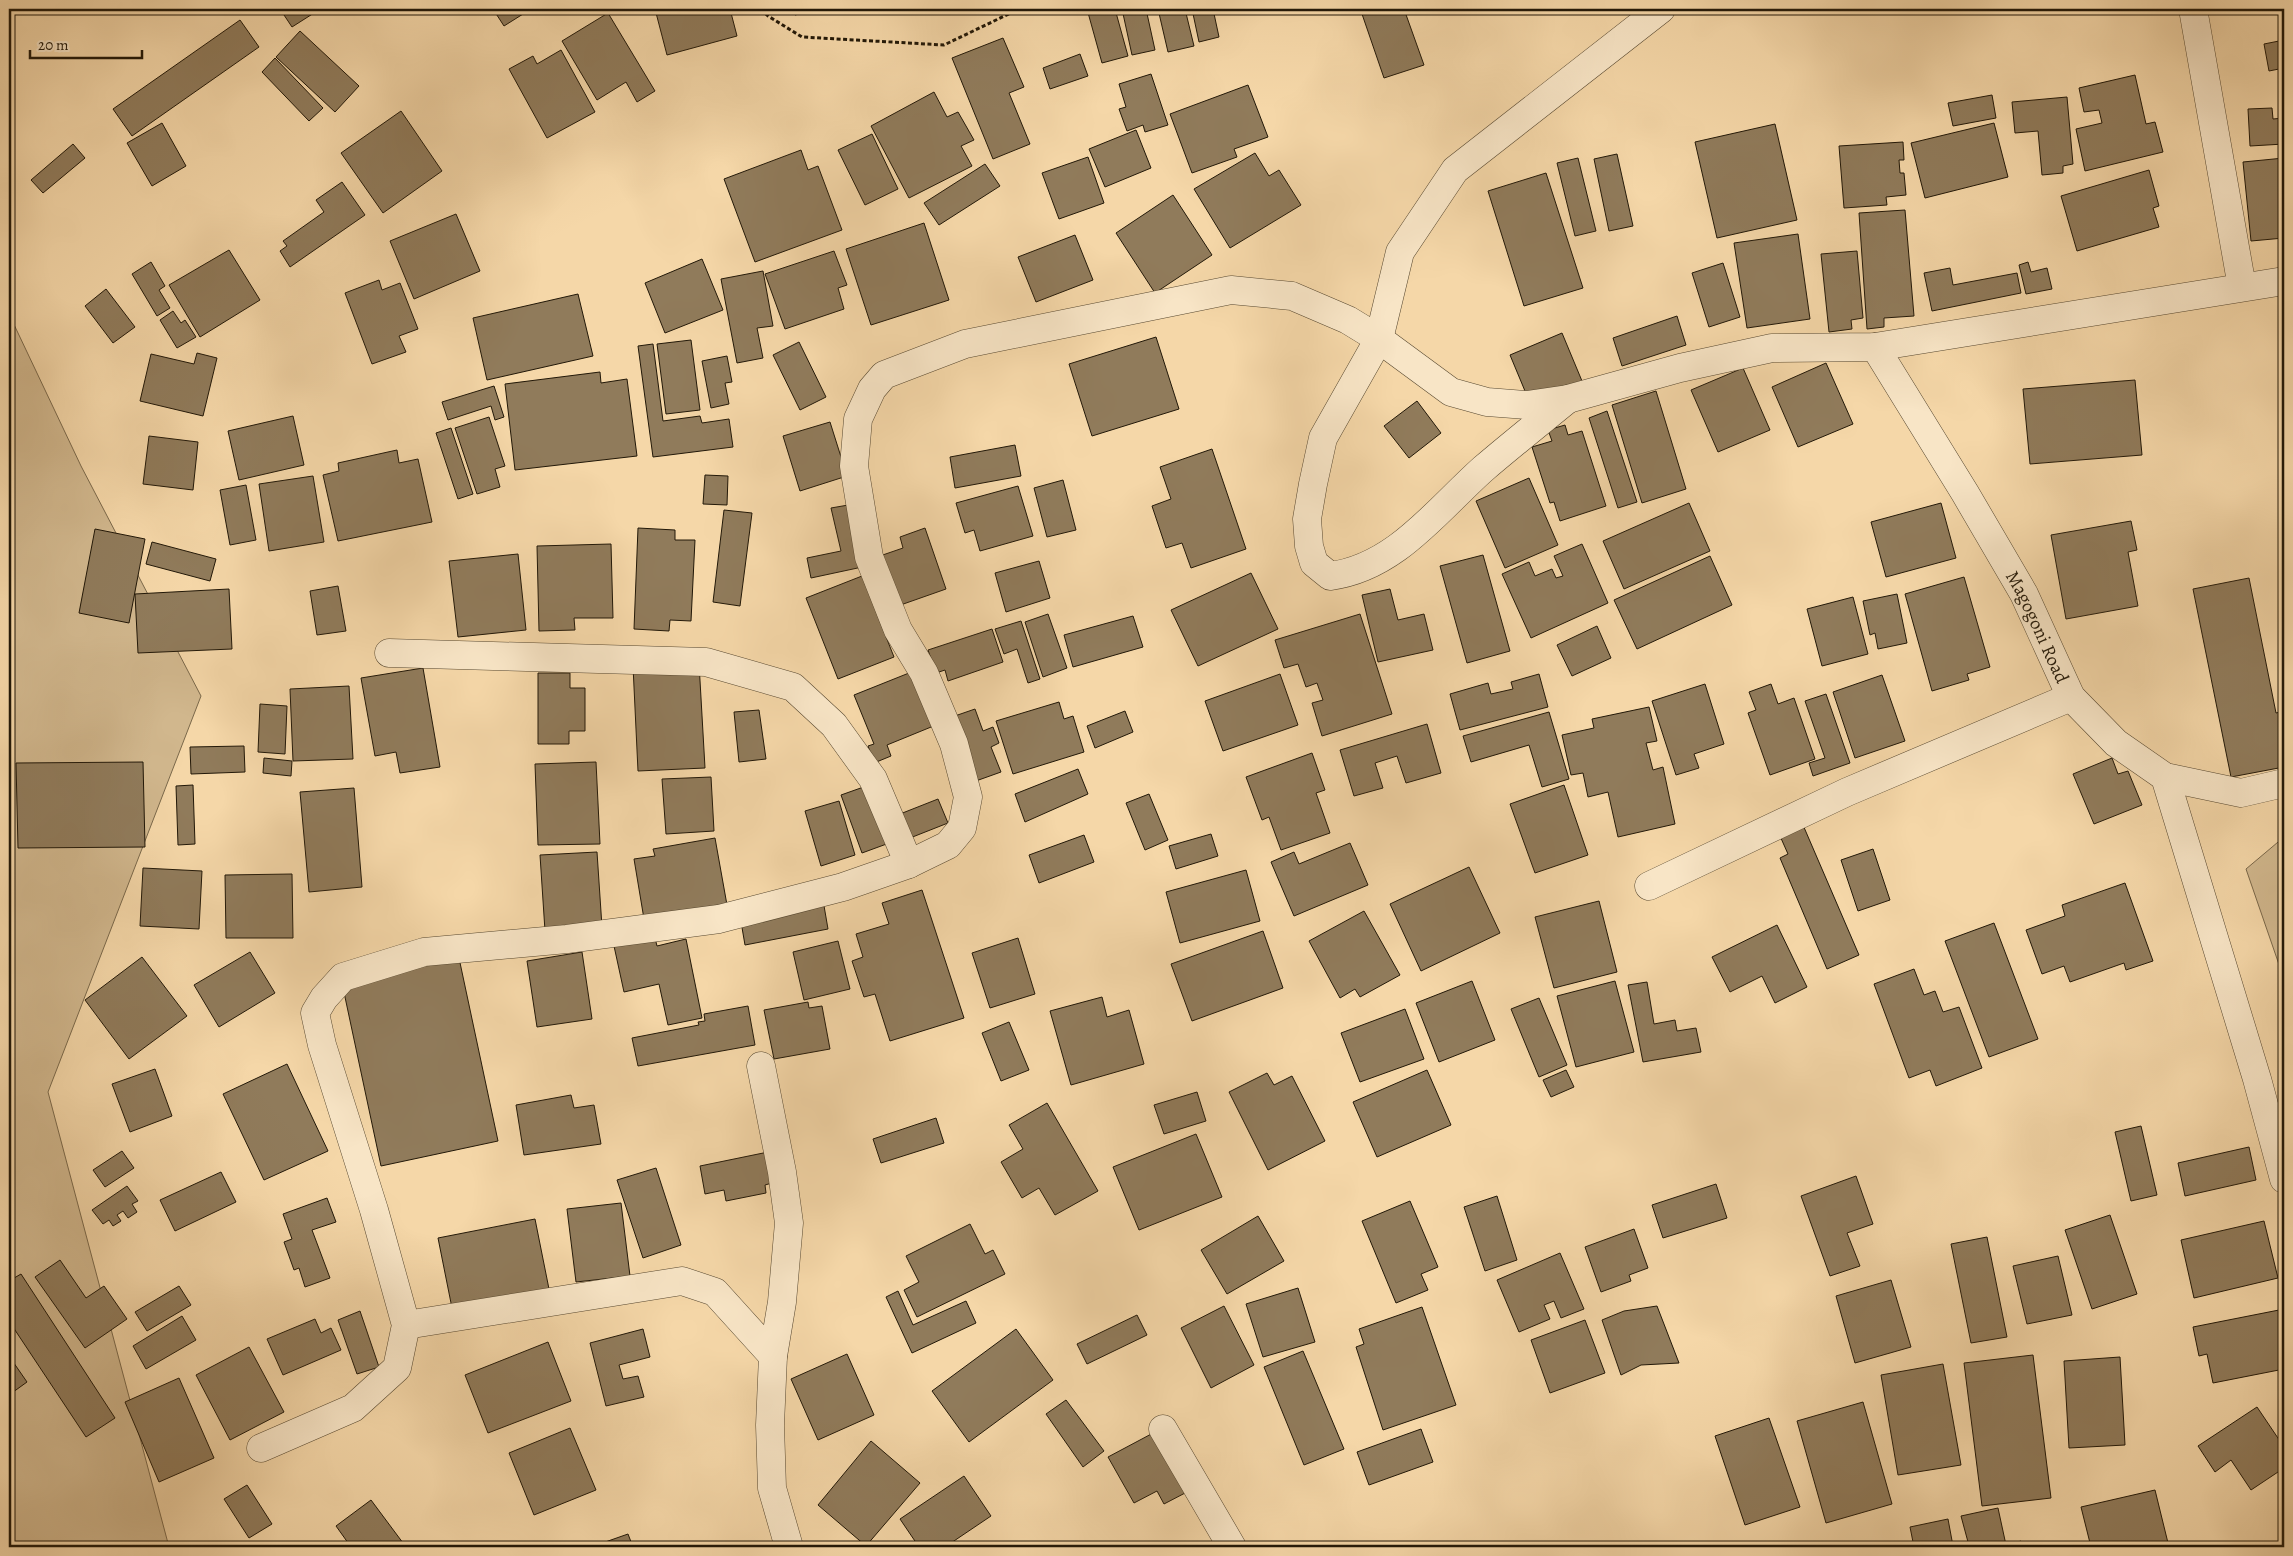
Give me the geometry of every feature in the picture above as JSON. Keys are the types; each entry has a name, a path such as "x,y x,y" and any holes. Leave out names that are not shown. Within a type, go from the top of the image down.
{"street":[{"path":"1568,399 1482,470 1420,530 1400,546 1367,566 1345,574 1330,576 1314,563 1309,546 1307,519 1323,438 1379,339 1400,252 1454,170 1661,9"},
{"path":"2193,9 2242,288"},
{"path":"261,1448 353,1408 397,1368 406,1325 374,1210 322,1045 315,1014 324,998 343,977 424,952 567,939 719,919 844,888 909,864 948,845 962,828 968,797 954,744 924,673 898,630 869,557 854,466 858,419 872,389 884,375 965,344 1231,290 1292,296 1348,320 1379,339 1451,392 1487,402 1527,405 1568,399 1680,368 1772,348 1875,347 2284,281"},
{"name":"Magogoni Road","path":"1875,347 1966,493 2024,594 2071,697 2116,744 2165,777 2241,793 2284,783"},
{"path":"389,652 706,662 793,687 834,725 874,779 909,864"},
{"path":"1649,886 1847,792 2071,697"},
{"path":"2165,777 2257,1079 2284,1179"},
{"path":"761,1066 782,1172 789,1223 782,1302 773,1356 770,1425 772,1488 789,1547"},
{"path":"406,1325 682,1281 714,1292 773,1356"},
{"path":"1163,1429 1232,1547"}],"path":[{"path":"761,9 768,16 802,37 944,45 1019,9"}],"shaded area":[{"path":"9,314 81,466 201,696 48,1092 169,1547 9,1547"},
{"path":"2284,837 2284,979 2246,869"}],"building":[{"path":"280,9 312,9 314,13 292,27"},
{"path":"493,9 531,9 504,26"},
{"path":"655,9 730,9 737,36 667,55"},
{"path":"794,9 819,9 795,15"},
{"path":"1087,9 1115,9 1128,56 1102,63"},
{"path":"1122,9 1146,9 1155,50 1132,55"},
{"path":"1158,9 1185,9 1194,46 1168,52"},
{"path":"1192,9 1213,9 1219,37 1199,42"},
{"path":"1378,9 1404,9 1424,65 1384,78 1362,14"},
{"path":"608,13 655,91 637,102 626,82 597,100 562,41"},
{"path":"240,20 259,47 132,136 113,109"},
{"path":"300,31 359,86 335,112 276,57"},
{"path":"1003,38 1024,87 1009,93 1030,144 993,159 952,58"},
{"path":"2284,40 2284,68 2269,71 2264,44"},
{"path":"561,50 595,112 547,138 509,69 533,56 537,64"},
{"path":"1080,54 1088,76 1050,89 1043,68"},
{"path":"275,58 323,108 309,121 262,72"},
{"path":"1151,74 1168,125 1145,132 1143,125 1127,131 1119,109 1126,107 1119,84"},
{"path":"2135,75 2146,124 2155,122 2163,152 2085,171 2076,129 2102,123 2099,110 2084,112 2079,88"},
{"path":"1248,85 1268,137 1234,149 1237,157 1192,173 1170,114"},
{"path":"934,92 947,117 958,112 974,140 961,146 972,166 909,198 871,126"},
{"path":"1992,95 1996,118 1953,126 1948,103"},
{"path":"2067,97 2073,164 2063,166 2063,173 2042,175 2038,131 2015,133 2012,102"},
{"path":"2272,108 2273,119 2284,118 2284,144 2250,146 2248,109"},
{"path":"401,111 442,171 383,213 341,153"},
{"path":"162,123 186,166 152,186 127,143"},
{"path":"1994,123 2008,177 1925,198 1911,143"},
{"path":"1775,124 1797,220 1717,238 1695,142"},
{"path":"1136,130 1151,168 1105,187 1089,149"},
{"path":"872,134 898,189 865,205 838,150"},
{"path":"1903,142 1904,160 1899,160 1900,173 1904,173 1906,195 1886,197 1887,205 1844,208 1839,146"},
{"path":"73,144 85,158 43,193 31,180"},
{"path":"801,150 808,170 818,166 842,230 755,262 724,179"},
{"path":"1255,153 1269,176 1279,170 1301,205 1230,248 1194,189"},
{"path":"1617,154 1633,226 1609,231 1594,159"},
{"path":"1088,157 1104,203 1059,219 1042,173"},
{"path":"1578,158 1596,231 1575,236 1557,163"},
{"path":"2284,158 2284,238 2251,241 2243,162"},
{"path":"985,164 1000,186 939,225 924,203"},
{"path":"2149,170 2159,206 2153,208 2159,227 2077,251 2061,196"},
{"path":"1546,173 1583,288 1524,306 1488,191"},
{"path":"342,182 365,215 290,267 280,251 287,246 283,241 324,212 316,200"},
{"path":"1173,195 1212,255 1155,293 1116,233"},
{"path":"1905,210 1914,316 1884,318 1884,327 1867,329 1859,213"},
{"path":"456,214 480,271 414,299 390,241"},
{"path":"924,223 949,300 871,325 846,249"},
{"path":"1798,234 1810,319 1747,328 1734,243"},
{"path":"1075,235 1093,280 1036,302 1018,257"},
{"path":"229,250 260,300 200,337 169,285"},
{"path":"834,251 847,285 838,288 844,309 785,329 765,274"},
{"path":"1857,251 1863,318 1851,320 1852,329 1829,332 1821,254"},
{"path":"702,259 723,310 665,333 645,283"},
{"path":"151,262 165,286 159,290 170,308 157,316 132,274"},
{"path":"2028,262 2031,272 2047,268 2052,289 2026,294 2019,265"},
{"path":"1723,263 1740,317 1709,327 1692,273"},
{"path":"1950,268 1953,285 2017,273 2021,293 1932,311 1924,273"},
{"path":"763,271 773,326 757,328 763,358 737,363 721,279"},
{"path":"379,280 382,290 400,283 418,329 399,336 406,352 372,364 345,293"},
{"path":"106,289 135,327 113,343 85,306"},
{"path":"578,294 593,356 487,380 473,318"},
{"path":"173,311 181,323 185,320 196,337 177,348 160,320"},
{"path":"1677,316 1686,345 1622,366 1613,338"},
{"path":"1562,333 1582,381 1530,403 1510,355"},
{"path":"1156,337 1179,409 1092,436 1069,364"},
{"path":"691,340 700,410 666,414 657,344"},
{"path":"799,342 826,397 800,410 773,355"},
{"path":"653,344 663,421 700,416 702,423 729,419 733,447 653,457 638,346"},
{"path":"197,353 217,358 203,416 140,401 151,354 194,364"},
{"path":"727,356 732,382 725,383 729,404 711,408 702,361"},
{"path":"1826,363 1853,424 1798,447 1772,387"},
{"path":"1743,368 1770,430 1718,452 1691,390"},
{"path":"600,372 601,383 627,379 637,456 515,470 505,384"},
{"path":"2135,380 2142,455 2030,464 2023,389"},
{"path":"494,386 504,417 495,420 491,406 448,420 442,402"},
{"path":"1656,391 1686,489 1642,503 1612,405"},
{"path":"1417,401 1441,433 1409,458 1384,426"},
{"path":"1607,411 1637,502 1618,508 1589,418"},
{"path":"293,416 304,465 239,480 228,431"},
{"path":"489,417 505,466 495,469 500,487 477,494 455,428"},
{"path":"830,422 847,476 800,491 783,436"},
{"path":"1565,425 1568,435 1582,431 1606,506 1560,521 1554,502 1550,503 1532,447 1552,441 1548,430"},
{"path":"451,428 473,494 458,499 436,433"},
{"path":"149,436 198,442 193,490 143,484"},
{"path":"1015,445 1021,476 955,488 950,457"},
{"path":"1212,449 1246,549 1191,568 1182,543 1166,548 1152,506 1171,499 1160,467"},
{"path":"397,450 399,463 418,459 432,522 338,541 323,475 339,471 338,463"},
{"path":"705,475 728,476 727,505 703,504"},
{"path":"313,476 324,542 269,551 259,484"},
{"path":"1529,478 1558,545 1505,568 1476,501"},
{"path":"1063,480 1076,530 1047,537 1034,488"},
{"path":"246,485 256,540 230,545 220,490"},
{"path":"1018,486 1033,536 980,551 974,530 965,533 956,503"},
{"path":"1689,503 1710,551 1624,589 1603,541"},
{"path":"1941,503 1956,558 1886,577 1871,522"},
{"path":"854,504 867,566 811,578 807,558 841,551 831,508"},
{"path":"724,510 752,513 740,606 713,602"},
{"path":"2131,521 2137,550 2128,552 2138,606 2066,619 2051,535"},
{"path":"638,528 675,530 675,540 695,540 691,621 670,620 669,631 634,629"},
{"path":"925,528 946,589 892,608 874,558 903,548 900,537"},
{"path":"95,529 145,539 129,623 79,613"},
{"path":"152,542 216,559 210,581 146,564"},
{"path":"611,544 613,618 574,618 575,630 539,631 537,546"},
{"path":"1582,544 1608,603 1531,638 1502,574 1529,562 1535,576 1552,569 1556,578 1563,576 1554,556"},
{"path":"518,554 526,630 458,637 449,561"},
{"path":"1483,555 1510,651 1467,663 1440,566"},
{"path":"1710,556 1732,605 1637,649 1614,600"},
{"path":"1039,561 1050,598 1006,612 995,573"},
{"path":"1251,573 1278,629 1198,666 1171,610"},
{"path":"862,576 894,657 838,679 806,598"},
{"path":"1964,577 1990,667 1967,674 1969,680 1932,691 1905,594"},
{"path":"2249,578 2276,713 2284,711 2284,767 2231,777 2193,589"},
{"path":"338,586 346,631 317,635 310,591"},
{"path":"229,589 232,649 138,653 135,594"},
{"path":"1390,589 1398,620 1424,614 1433,650 1378,662 1362,595"},
{"path":"1897,594 1907,643 1878,649 1875,633 1870,635 1863,601"},
{"path":"1853,597 1868,654 1822,666 1807,609"},
{"path":"1048,614 1067,668 1043,677 1025,622"},
{"path":"1360,614 1392,714 1322,736 1312,703 1323,700 1317,683 1306,687 1298,664 1284,668 1275,640"},
{"path":"1133,616 1143,647 1073,667 1064,635"},
{"path":"1021,621 1040,679 1028,683 1017,649 1004,654 995,629"},
{"path":"1597,626 1611,658 1572,676 1557,645"},
{"path":"992,629 1003,662 948,681 945,670 936,673 928,650"},
{"path":"699,663 705,768 638,771 633,666"},
{"path":"423,668 440,767 400,773 396,752 375,756 361,678"},
{"path":"914,671 936,725 887,745 891,756 874,763 868,746 874,744 854,695"},
{"path":"538,673 570,673 570,688 585,688 585,731 569,731 569,744 538,744"},
{"path":"1280,674 1298,725 1223,751 1205,701"},
{"path":"1539,674 1548,707 1460,730 1450,694 1488,683 1491,694 1513,689 1511,682"},
{"path":"1882,675 1905,741 1855,758 1833,692"},
{"path":"1705,684 1724,744 1694,754 1699,768 1676,775 1652,701"},
{"path":"1771,684 1778,704 1794,698 1815,759 1770,775 1748,713 1756,710 1749,692"},
{"path":"349,686 353,759 293,761 290,689"},
{"path":"1826,694 1850,763 1813,776 1809,763 1825,758 1805,701"},
{"path":"1059,702 1064,719 1073,716 1084,752 1013,774 996,721"},
{"path":"260,704 287,706 285,754 258,752"},
{"path":"1649,707 1657,741 1646,743 1653,770 1663,767 1675,824 1618,837 1608,792 1588,797 1583,773 1571,775 1562,735 1594,728 1592,719"},
{"path":"975,709 983,731 993,727 999,743 991,747 1001,772 973,782 949,718"},
{"path":"759,710 766,759 739,762 734,712"},
{"path":"1125,711 1133,732 1095,748 1087,726"},
{"path":"1549,712 1569,779 1542,787 1529,745 1471,762 1463,736"},
{"path":"1427,724 1441,773 1406,783 1397,756 1375,763 1383,788 1354,796 1340,750"},
{"path":"244,746 245,772 191,774 190,747"},
{"path":"1312,753 1325,790 1316,793 1330,833 1281,850 1269,817 1262,820 1246,777"},
{"path":"264,758 292,761 291,776 263,773"},
{"path":"2112,758 2118,774 2128,771 2142,805 2094,824 2073,774"},
{"path":"143,762 145,847 18,848 16,763"},
{"path":"596,762 600,844 538,845 535,764"},
{"path":"1078,769 1088,794 1025,822 1015,794"},
{"path":"711,777 714,831 666,834 662,779"},
{"path":"872,784 892,842 862,853 841,795"},
{"path":"193,785 195,844 178,845 176,786"},
{"path":"1564,785 1588,855 1535,873 1510,804"},
{"path":"354,788 362,887 309,892 300,792"},
{"path":"1149,794 1168,840 1145,850 1126,803"},
{"path":"938,799 948,823 910,838 900,814"},
{"path":"839,801 855,855 821,866 805,811"},
{"path":"1803,825 1859,955 1827,969 1780,858 1788,854 1780,836"},
{"path":"1211,834 1218,856 1176,869 1169,846"},
{"path":"1084,835 1094,862 1039,883 1029,855"},
{"path":"715,838 727,905 644,919 634,859 655,856 653,849"},
{"path":"1350,843 1368,885 1294,916 1271,862 1294,852 1299,864"},
{"path":"1873,849 1890,900 1858,911 1841,860"},
{"path":"597,852 602,927 545,931 540,855"},
{"path":"1469,867 1500,933 1421,971 1390,904"},
{"path":"143,868 202,871 199,929 140,926"},
{"path":"1246,870 1260,921 1180,943 1166,892"},
{"path":"292,874 293,938 226,938 225,875"},
{"path":"2125,883 2153,961 2126,970 2124,963 2070,982 2064,966 2042,974 2026,930 2065,916 2062,905"},
{"path":"922,890 964,1018 890,1041 875,994 864,997 852,961 863,957 856,934 889,924 882,903"},
{"path":"823,900 828,929 745,945 740,916"},
{"path":"1599,901 1617,972 1554,988 1535,917"},
{"path":"1364,911 1400,975 1360,997 1355,989 1340,998 1309,941"},
{"path":"1994,923 2038,1039 1989,1057 1945,941"},
{"path":"1777,925 1807,987 1775,1003 1762,976 1730,992 1712,957"},
{"path":"1263,931 1283,988 1192,1021 1171,964"},
{"path":"655,938 657,946 686,939 702,1018 668,1025 659,984 624,992 614,946"},
{"path":"1018,938 1035,994 990,1008 972,953"},
{"path":"838,941 850,989 804,1000 793,952"},
{"path":"250,952 275,993 219,1027 194,985"},
{"path":"582,952 592,1019 537,1027 527,961"},
{"path":"142,957 187,1016 129,1059 85,1000"},
{"path":"459,958 498,1141 381,1166 342,983"},
{"path":"1914,969 1924,995 1935,991 1943,1012 1959,1007 1982,1068 1936,1086 1930,1070 1909,1078 1874,984"},
{"path":"1472,981 1495,1040 1439,1062 1416,1003"},
{"path":"1615,981 1634,1052 1576,1067 1557,996"},
{"path":"1647,982 1654,1024 1675,1020 1677,1031 1696,1028 1701,1052 1643,1062 1628,985"},
{"path":"1102,997 1107,1017 1129,1010 1144,1064 1071,1085 1050,1011"},
{"path":"1539,998 1567,1065 1539,1077 1511,1009"},
{"path":"808,1002 809,1008 822,1006 830,1049 774,1059 764,1010"},
{"path":"748,1006 755,1045 638,1066 632,1038 699,1025 698,1022 705,1021 704,1014"},
{"path":"1405,1009 1424,1059 1360,1082 1341,1033"},
{"path":"1009,1022 1029,1070 1001,1081 982,1033"},
{"path":"287,1064 328,1151 264,1180 223,1094"},
{"path":"155,1069 172,1116 130,1132 112,1084"},
{"path":"1427,1070 1451,1125 1377,1157 1353,1102"},
{"path":"1566,1070 1574,1087 1551,1097 1543,1080"},
{"path":"1267,1073 1274,1085 1292,1076 1325,1141 1268,1170 1229,1092"},
{"path":"1197,1092 1206,1121 1164,1134 1154,1105"},
{"path":"571,1095 574,1108 594,1105 601,1144 524,1155 516,1105"},
{"path":"1047,1103 1098,1191 1055,1215 1039,1188 1022,1198 1001,1162 1023,1149 1009,1125"},
{"path":"936,1118 944,1143 881,1163 873,1139"},
{"path":"2141,1126 2157,1195 2131,1201 2115,1132"},
{"path":"1196,1134 1222,1197 1139,1230 1113,1167"},
{"path":"2249,1147 2256,1180 2185,1196 2178,1163"},
{"path":"122,1151 134,1168 105,1187 93,1170"},
{"path":"773,1151 779,1181 765,1185 766,1193 726,1201 724,1190 705,1194 700,1166"},
{"path":"656,1168 681,1245 643,1258 617,1180"},
{"path":"221,1172 236,1202 175,1231 160,1200"},
{"path":"1856,1176 1873,1224 1847,1233 1860,1266 1830,1276 1801,1196"},
{"path":"1716,1184 1727,1218 1663,1238 1652,1205"},
{"path":"127,1186 138,1201 132,1204 137,1212 128,1218 123,1211 117,1215 121,1221 113,1226 109,1220 103,1224 92,1210"},
{"path":"1497,1196 1517,1260 1485,1271 1464,1207"},
{"path":"327,1198 336,1222 312,1230 330,1278 305,1287 299,1268 294,1270 284,1242 292,1239 283,1214"},
{"path":"1410,1201 1438,1267 1421,1274 1428,1290 1396,1303 1362,1221"},
{"path":"621,1203 630,1276 576,1282 567,1209"},
{"path":"2110,1215 2137,1294 2092,1309 2065,1230"},
{"path":"1258,1216 1284,1261 1227,1294 1201,1250"},
{"path":"535,1219 550,1294 453,1313 438,1238"},
{"path":"2264,1221 2278,1278 2194,1298 2181,1240"},
{"path":"970,1224 985,1254 993,1250 1005,1274 917,1317 904,1290 919,1282 906,1256"},
{"path":"1634,1229 1648,1268 1629,1275 1631,1281 1601,1292 1585,1247"},
{"path":"1987,1237 2007,1337 1971,1343 1951,1244"},
{"path":"1560,1253 1584,1309 1561,1318 1554,1301 1544,1305 1550,1319 1519,1332 1497,1280"},
{"path":"2058,1256 2072,1315 2027,1324 2013,1266"},
{"path":"60,1260 86,1298 104,1286 127,1319 85,1348 35,1277"},
{"path":"21,1274 115,1418 86,1437 9,1321 9,1281"},
{"path":"1891,1280 1911,1347 1855,1363 1836,1296"},
{"path":"179,1286 191,1305 147,1331 135,1312"},
{"path":"1298,1288 1315,1342 1263,1357 1246,1304"},
{"path":"898,1291 913,1325 966,1301 976,1323 912,1353 886,1297"},
{"path":"1224,1306 1254,1365 1211,1388 1181,1328"},
{"path":"1657,1306 1679,1363 1641,1365 1621,1375 1602,1320 1624,1311"},
{"path":"1422,1307 1456,1405 1383,1430 1356,1347 1364,1344 1359,1329"},
{"path":"2279,1310 2282,1324 2284,1324 2284,1369 2213,1383 2207,1354 2199,1356 2193,1327"},
{"path":"360,1311 379,1367 357,1374 338,1320"},
{"path":"1137,1315 1147,1335 1087,1364 1077,1344"},
{"path":"182,1316 196,1340 146,1369 133,1346"},
{"path":"315,1319 321,1333 331,1328 341,1350 283,1375 267,1339"},
{"path":"1585,1320 1605,1373 1550,1393 1531,1340"},
{"path":"643,1329 650,1357 619,1365 623,1379 638,1376 644,1397 606,1406 590,1343"},
{"path":"1016,1329 1053,1380 969,1442 932,1391"},
{"path":"548,1342 571,1401 488,1433 465,1375"},
{"path":"249,1347 284,1412 230,1440 196,1375"},
{"path":"1303,1351 1344,1449 1304,1465 1264,1367"},
{"path":"847,1354 874,1415 818,1440 791,1379"},
{"path":"2033,1355 2051,1498 1982,1506 1964,1363"},
{"path":"9,1356 27,1382 9,1395"},
{"path":"2120,1357 2125,1445 2069,1448 2064,1361"},
{"path":"1943,1364 1961,1465 1898,1475 1881,1375"},
{"path":"179,1378 214,1458 159,1482 125,1402"},
{"path":"1066,1400 1104,1451 1083,1467 1046,1414"},
{"path":"1863,1402 1892,1504 1826,1523 1797,1421"},
{"path":"2257,1407 2284,1447 2284,1468 2251,1490 2231,1460 2215,1472 2198,1446"},
{"path":"1769,1418 1800,1507 1745,1525 1715,1436"},
{"path":"570,1428 596,1490 534,1515 509,1453"},
{"path":"1421,1429 1433,1462 1369,1485 1357,1452"},
{"path":"1155,1432 1187,1492 1164,1504 1157,1491 1134,1503 1108,1457"},
{"path":"871,1441 920,1483 866,1546 818,1505"},
{"path":"964,1476 991,1516 945,1547 919,1547 900,1519"},
{"path":"247,1485 272,1524 249,1538 224,1499"},
{"path":"2155,1490 2169,1547 2091,1547 2081,1507"},
{"path":"371,1500 406,1547 351,1547 336,1526"},
{"path":"1998,1508 2006,1545 2021,1541 2022,1547 1914,1547 1910,1527 1948,1519 1953,1546 1968,1542 1961,1516"},
{"path":"628,1534 633,1547 591,1547"}]}
